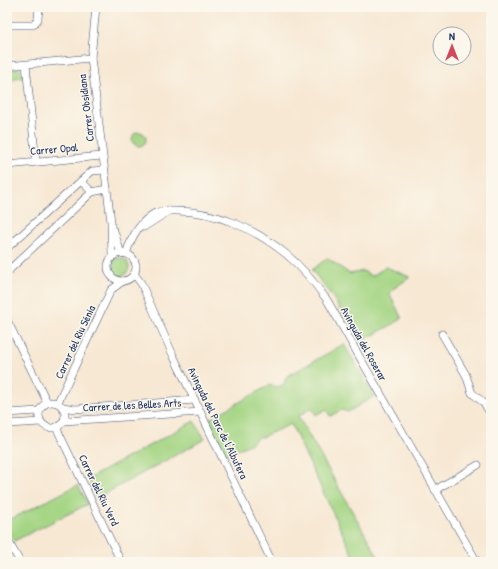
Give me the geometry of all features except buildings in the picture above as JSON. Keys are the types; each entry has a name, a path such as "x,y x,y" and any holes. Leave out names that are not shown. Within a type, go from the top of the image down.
{"street":[{"path":"7,25 34,25 38,19 39,7"},
{"name":"Carrer Obsidiana","path":"96,7 91,58 102,156"},
{"path":"7,66 91,58"},
{"path":"26,64 36,162"},
{"path":"102,156 111,222 112,257 108,265 110,274 114,278 125,280 134,274 135,264 126,255 115,235 111,222"},
{"name":"Carrer Opal","path":"7,164 102,156"},
{"path":"7,248 92,171 104,170"},
{"path":"81,181 92,192"},
{"path":"8,272 92,192 107,189"},
{"path":"126,255 144,226 169,211"},
{"name":"Avinguda del Roserar","path":"126,255 131,239 143,222 156,212 169,211 201,213 224,218 261,236 286,254 306,272 327,300 477,562"},
{"path":"115,235 122,238 131,239"},
{"path":"112,257 126,255"},
{"path":"7,263 8,272"},
{"name":"Carrer del Riu Sénia","path":"61,405 111,290 110,274"},
{"name":"Avinguda del Parc de l'Albufera","path":"134,274 141,284 144,294 272,562"},
{"name":"Avinguda del Parc de l'Albufera","path":"125,280 136,285 144,294"},
{"name":"Carrer del Riu Sénia","path":"111,290 125,280"},
{"path":"7,320 47,402"},
{"path":"442,334 466,375 472,393 484,403 491,415"},
{"name":"Carrer de les Belles Arts","path":"61,405 75,409 195,400"},
{"path":"7,424 41,422 48,427 56,427 64,421 66,414 61,405 47,402"},
{"path":"7,413 39,411 47,402"},
{"path":"39,411 41,422"},
{"name":"Carrer de les Belles Arts","path":"64,421 201,412"},
{"name":"Carrer del Riu Verd","path":"56,427 121,562"},
{"path":"435,490 478,465"},
{"path":"7,539 20,562"}],"green space":[{"path":"18,68 23,73 23,77 15,78 7,86 7,69"},
{"path":"139,132 144,134 146,139 144,144 139,146 134,144 132,139 134,134"},
{"path":"116,258 124,258 129,263 127,274 124,276 116,276 111,271 111,263"},
{"path":"327,258 350,274 363,271 372,276 386,267 410,277 393,289 390,294 402,319 359,343 334,299 312,270"},
{"path":"344,344 374,396 348,412 342,410 330,416 326,409 316,415 312,408 298,416 381,562 356,562 291,424 262,437 258,437 252,443 226,455 209,419 270,385 278,387 283,385 286,377"},
{"path":"194,421 205,439 97,498 96,497 88,479"},
{"path":"78,485 88,504 14,541 7,530 7,521"}]}
